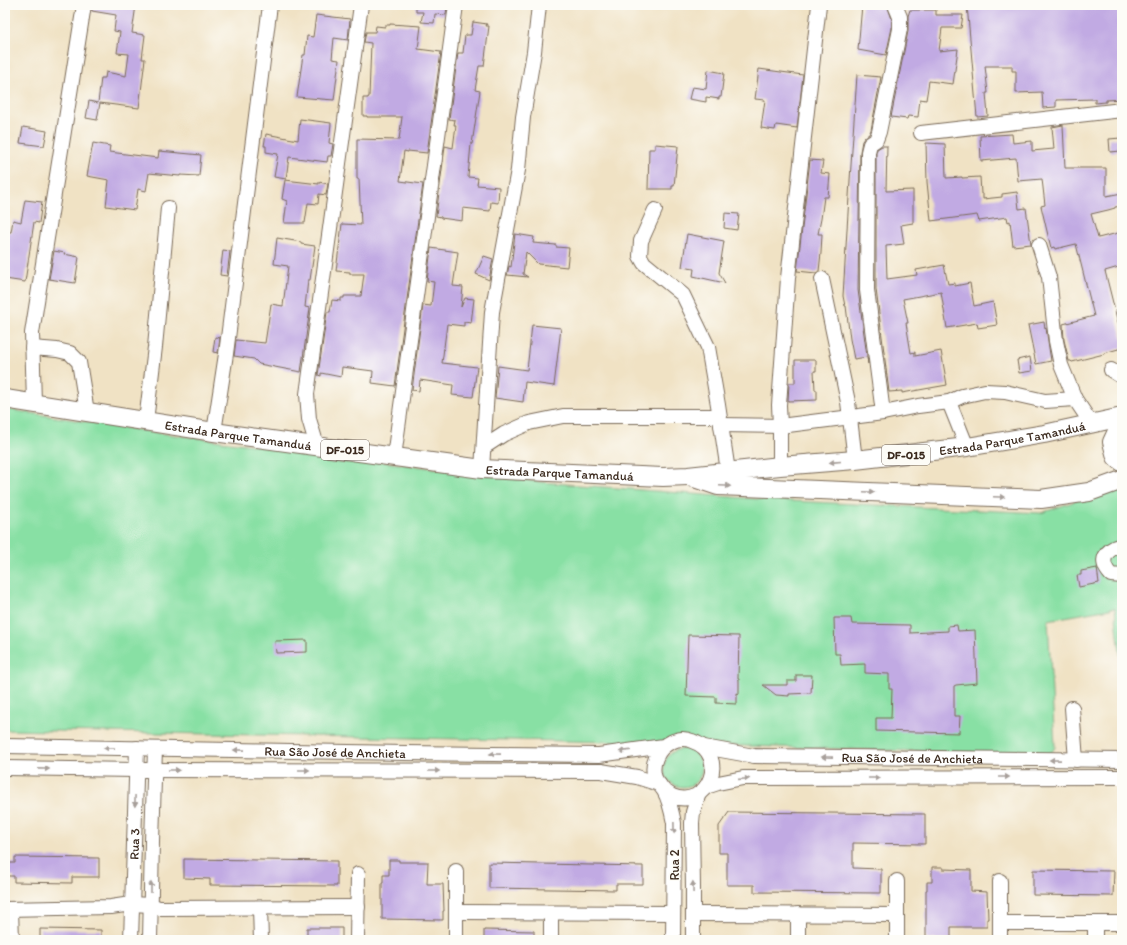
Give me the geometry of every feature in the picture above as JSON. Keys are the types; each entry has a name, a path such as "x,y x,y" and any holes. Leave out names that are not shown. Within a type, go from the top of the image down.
{"main road":[{"name":"Estrada Parque Tamanduá","path":"5,399 214,432 482,469 663,477 856,460 967,447 1044,434 1122,417"},
{"path":"1122,425 1118,429 1112,442 1116,458 1122,462"},
{"name":"Estrada Parque Tamanduá","path":"688,476 718,486 1041,499 1089,492 1122,480"}],"street":[{"path":"34,403 32,333 84,5"},
{"path":"214,432 226,354 270,5"},
{"path":"317,446 309,419 307,394 361,5"},
{"path":"394,457 456,5"},
{"path":"482,469 492,312 518,170 523,117 534,52 539,5"},
{"path":"780,466 779,404 788,278 819,5"},
{"path":"883,413 867,290 868,152 870,144 876,140 880,132 900,29 900,17 895,5"},
{"path":"920,133 1122,110"},
{"path":"146,421 155,347 168,208"},
{"path":"655,210 641,241 640,256 644,263 682,295 708,347 728,472"},
{"path":"1038,245 1049,277 1056,341 1061,365 1075,399 1091,423"},
{"path":"822,279 850,417 856,460"},
{"path":"32,348 57,350 70,354 79,362 87,412"},
{"path":"484,447 504,434 530,423 563,416 720,421 780,426 883,413 949,402 962,396 985,391 1005,392 1045,401 1075,399"},
{"path":"949,402 967,447"},
{"path":"1122,545 1114,547 1107,552 1104,559 1106,570 1111,575 1122,576"},
{"path":"1072,708 1076,760"},
{"name":"Rua São José de Anchieta","path":"5,746 599,754 664,746 680,739 697,742 704,747 754,756 1122,760"},
{"path":"661,788 655,777 654,768 658,753 664,746"},
{"path":"703,790 713,771 712,762 704,747"},
{"name":"Rua 3","path":"131,940 137,748"},
{"name":"Rua 3","path":"150,940 155,749"},
{"name":"Rua São José de Anchieta","path":"5,768 136,770 601,771 637,777 661,788 672,796 681,798 691,797 718,783 743,778 1122,777"},
{"name":"Rua 2","path":"661,788 672,812 674,822 673,940"},
{"name":"Rua 2","path":"693,940 692,823 693,812 703,790"},
{"path":"456,871 456,940"},
{"path":"357,940 358,874"},
{"path":"896,881 897,940"},
{"path":"1000,881 1000,940"},
{"path":"12,940 8,909 111,907 131,904 151,905 159,908 358,907"},
{"path":"260,908 260,940"},
{"path":"456,912 551,913 693,910 798,914 897,915"},
{"path":"551,913 551,940"},
{"path":"798,914 798,940"},
{"path":"1000,922 1122,923"},
{"path":"1095,923 1095,940"}],"green space":[{"path":"5,409 151,432 540,482 770,500 1041,513 1122,485 1122,671 1115,608 1048,620 1055,747 1050,753 1042,755 614,742 5,730"},
{"path":"679,749 687,749 699,758 702,768 699,778 693,784 687,787 679,787 667,778 664,772 664,764 673,752"}],"building":[{"path":"92,5 136,5 132,33 145,35 142,59 145,59 139,108 100,103 97,120 86,118 89,101 98,103 101,78 105,78 106,72 126,76 129,54 117,53 120,32 114,31 116,15 92,11"},
{"path":"416,5 447,6 446,15 435,14 434,23 421,22 423,12 416,12"},
{"path":"862,5 887,5 892,19 892,28 886,55 858,50"},
{"path":"967,5 1122,5 1122,99 1106,100 1106,102 1095,103 1095,99 1056,100 1056,107 1043,108 1042,92 1016,93 1016,71 1012,71 1012,66 985,66 988,93 986,93 988,116 977,117"},
{"path":"910,10 936,10 936,15 963,15 961,28 942,28 939,51 958,49 953,84 929,81 926,100 920,99 918,117 908,116 907,119 891,117 908,31 908,16"},
{"path":"316,15 350,19 348,40 334,38 332,59 339,60 334,100 297,97 307,36 313,37"},
{"path":"473,22 487,24 486,26 489,26 484,66 479,66 475,90 480,91 471,144 468,177 478,178 477,185 499,187 498,203 491,202 490,211 463,208 462,221 436,216 445,146 453,148 456,125 454,125 455,120 449,119 458,53 463,53 465,35 471,35"},
{"path":"385,25 421,26 418,49 441,52 427,153 404,151 400,181 423,184 395,386 372,383 373,371 342,367 341,377 321,373 321,376 318,375 327,312 330,312 332,300 341,301 341,298 344,298 344,296 361,296 364,274 350,274 350,272 336,271 342,224 361,225 359,179 357,179 357,139 399,140 402,117 363,116 363,98 369,97 371,43 364,42 366,32 375,32 376,26 385,27"},
{"path":"759,69 803,75 797,128 776,125 775,130 761,128 765,100 755,99"},
{"path":"708,70 724,73 721,97 719,97 719,99 706,97 706,102 689,99 692,87 706,89"},
{"path":"857,75 881,77 871,130 862,141 860,152 858,290 868,364 867,357 854,359 846,306 843,296"},
{"path":"300,119 331,123 329,143 333,144 331,156 328,156 327,162 289,157 286,179 274,177 278,154 266,152 266,146 264,146 266,134 298,140"},
{"path":"1063,125 1065,168 1106,168 1106,196 1122,193 1122,206 1091,214 1098,238 1122,232 1122,266 1105,271 1122,339 1122,348 1072,362 1069,361 1064,340 1063,324 1094,316 1076,244 1055,249 1054,247 1051,248 1041,206 1045,205 1042,179 1018,181 1016,158 981,161 980,136 1012,134 1013,143 1032,141 1032,151 1054,149 1052,127"},
{"path":"23,127 47,131 44,146 20,143"},
{"path":"1121,138 1121,151 1110,152 1109,139"},
{"path":"93,143 110,146 109,152 158,158 159,151 201,155 199,176 149,173 146,191 138,189 135,210 106,206 109,180 87,176"},
{"path":"926,143 945,144 946,178 980,177 981,194 983,194 983,199 1002,197 1002,194 1017,192 1019,209 1026,208 1031,244 1013,246 1010,221 1008,222 1007,217 979,221 977,215 931,221 927,182"},
{"path":"655,144 678,146 674,186 672,186 672,189 648,189 649,149 655,149"},
{"path":"882,146 887,146 886,191 913,190 913,223 901,225 904,244 886,246 887,279 917,275 916,270 944,265 948,284 955,283 955,286 970,283 974,306 993,302 997,325 978,328 977,323 947,328 941,292 903,299 908,323 906,323 911,353 915,352 915,356 941,351 947,385 902,393 902,391 889,392 876,289 876,153 877,149"},
{"path":"810,160 823,161 821,173 830,174 828,197 824,197 818,234 822,234 819,271 816,273 797,271"},
{"path":"285,180 328,184 326,195 319,194 318,204 308,203 305,223 284,223 287,201 282,199"},
{"path":"25,200 42,202 39,223 34,222 25,282 5,279 5,244 7,232 11,232 13,220 21,222"},
{"path":"725,213 739,214 737,230 724,228"},
{"path":"515,234 534,237 533,243 569,248 567,267 538,264 526,252 523,274 528,277 507,275 509,266 511,267"},
{"path":"687,234 724,241 719,273 725,283 693,276 694,269 682,267"},
{"path":"277,238 315,246 310,280 308,280 305,307 310,308 301,372 259,364 254,359 234,356 236,340 265,343 271,304 283,306 288,266 274,264"},
{"path":"431,248 458,252 453,286 463,287 461,307 465,298 474,299 471,323 464,322 464,326 447,324 442,363 477,367 473,397 452,395 453,385 420,380 419,391 412,390 423,305 431,306 434,282 427,281"},
{"path":"223,250 230,251 227,276 220,275"},
{"path":"54,251 79,257 75,283 49,279"},
{"path":"484,256 493,259 489,280 476,274"},
{"path":"1044,322 1051,361 1036,364 1028,325"},
{"path":"532,325 561,328 554,386 525,382 523,402 495,398 498,366 527,370"},
{"path":"215,337 220,338 218,353 213,352"},
{"path":"1030,357 1032,371 1019,373 1017,360"},
{"path":"795,360 816,360 816,371 814,371 817,400 788,401 789,383 795,383"},
{"path":"1097,568 1099,583 1079,587 1077,575 1081,575 1081,571"},
{"path":"834,618 851,618 852,624 910,625 910,633 948,631 948,626 957,625 958,631 975,630 977,683 954,686 954,716 960,716 959,733 876,731 876,718 891,718 892,689 889,689 889,674 865,673 865,664 841,665 840,654 835,654"},
{"path":"688,635 739,636 739,694 737,693 737,704 716,703 716,697 686,696"},
{"path":"307,640 307,652 276,653 275,641"},
{"path":"796,675 812,675 811,693 789,694 789,696 776,695 763,685 787,685 787,681 796,681"},
{"path":"729,812 925,814 925,844 853,843 853,868 881,869 881,893 754,892 754,885 727,885 727,853 719,853 719,826"},
{"path":"15,857 99,858 99,877 72,877 72,883 14,882 14,876 5,876 5,863 15,863"},
{"path":"184,859 337,861 337,886 210,885 210,879 184,878"},
{"path":"389,860 399,860 399,862 428,862 427,884 443,884 443,920 382,919 382,883 383,875 389,875"},
{"path":"489,863 643,866 643,884 616,884 616,890 489,888"},
{"path":"932,867 971,870 971,891 987,892 987,927 951,927 951,939 926,939 926,890 927,882 932,882"},
{"path":"1033,870 1114,871 1113,896 1033,895"},
{"path":"307,928 342,928 342,940 307,940"},
{"path":"40,929 101,930 101,940 40,940"},
{"path":"484,930 534,931 534,940 484,940"}]}
